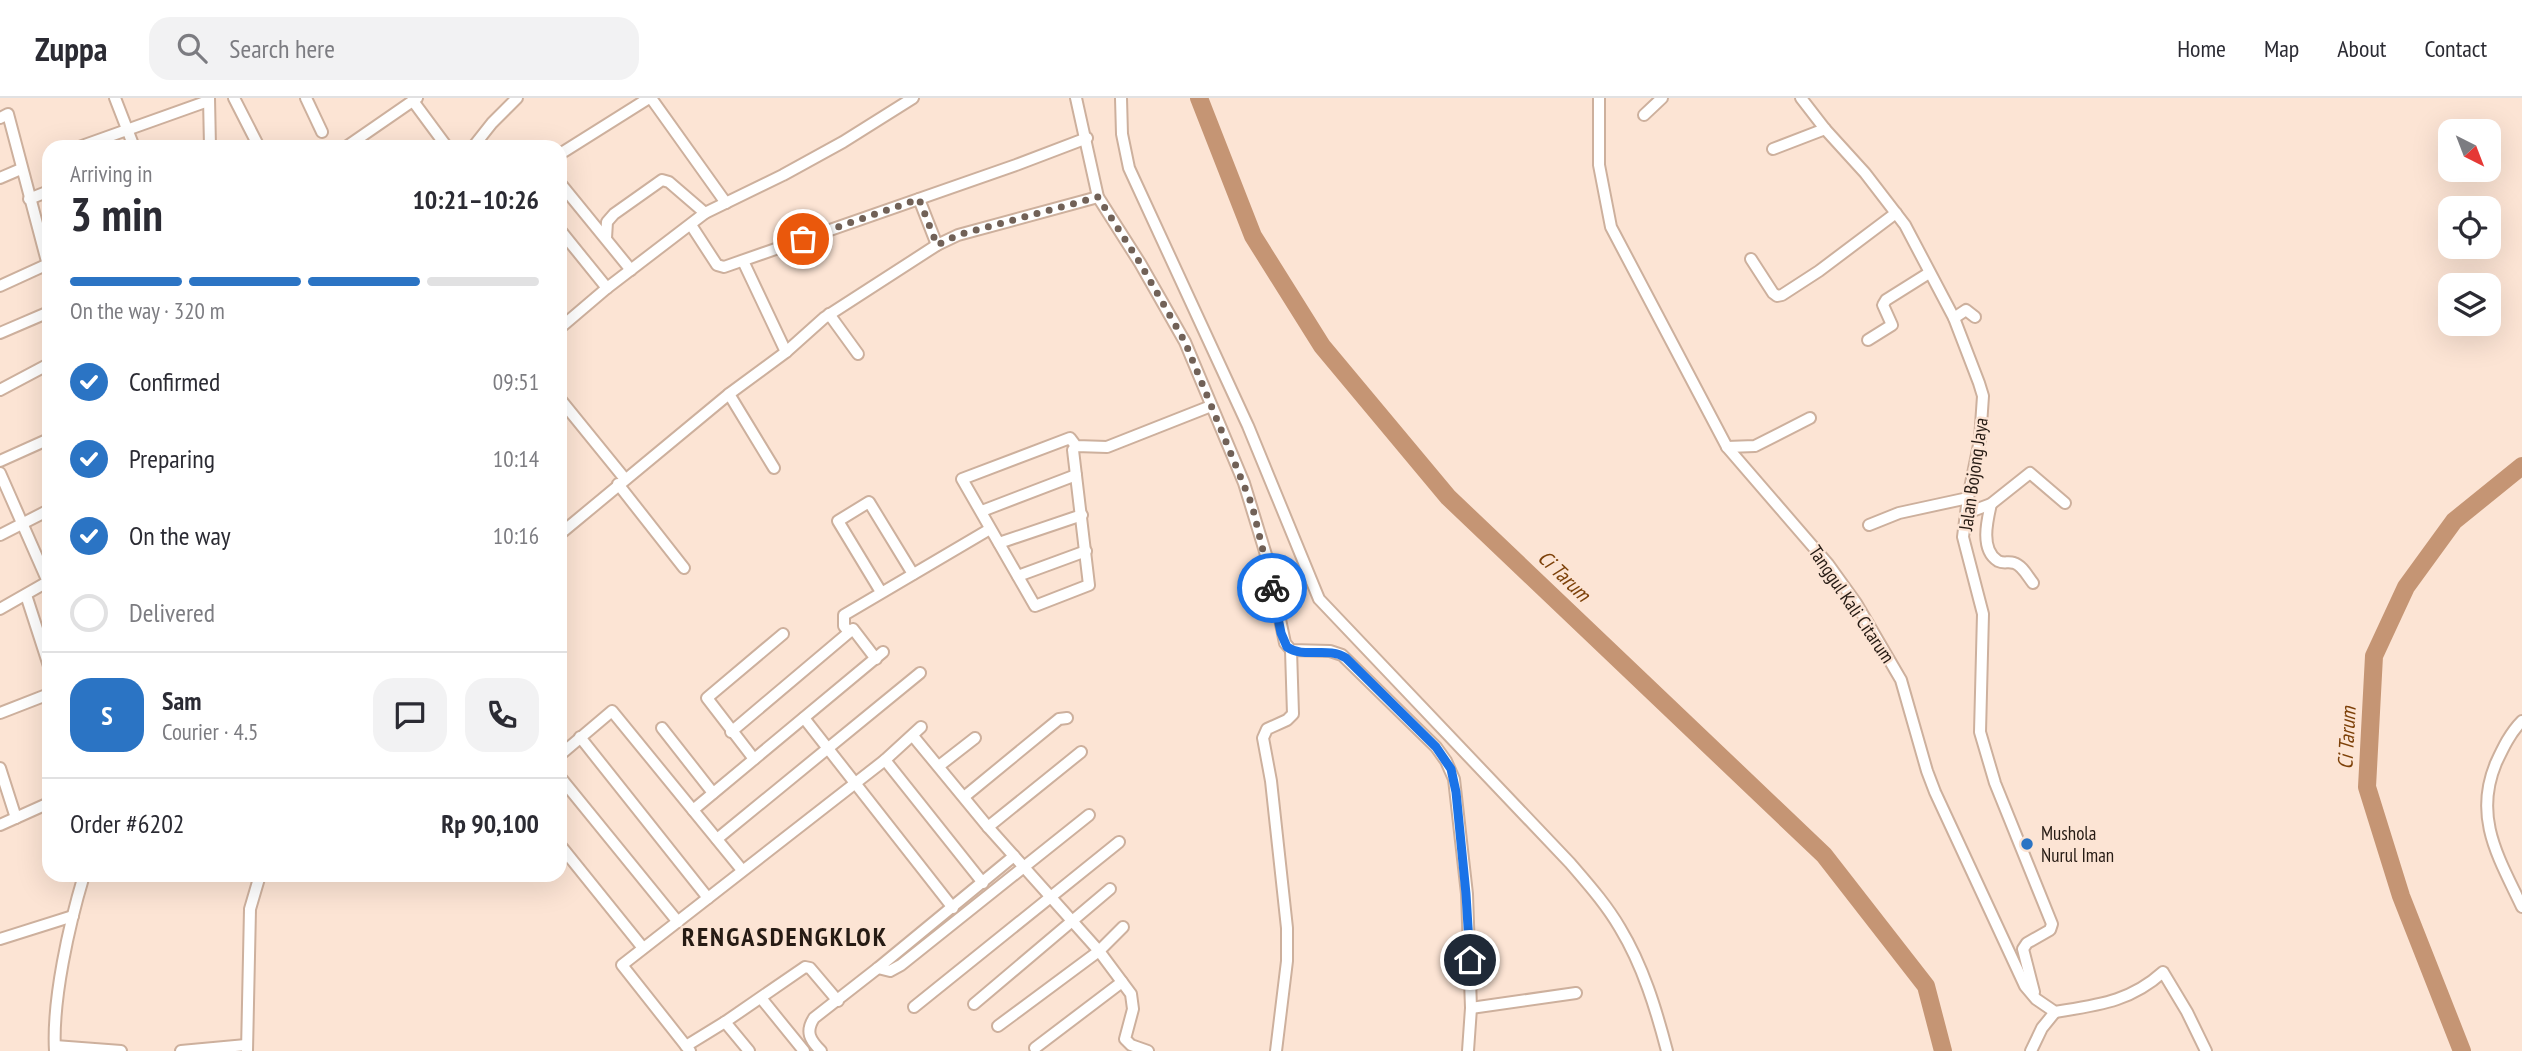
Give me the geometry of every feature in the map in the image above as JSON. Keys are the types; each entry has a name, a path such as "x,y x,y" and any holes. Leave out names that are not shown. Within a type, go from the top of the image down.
{"street":[{"path":"115,98 131,140"},
{"path":"234,98 255,140"},
{"path":"306,98 322,132"},
{"path":"479,140 517,98"},
{"path":"567,150 650,98 726,203"},
{"path":"887,98 894,109"},
{"path":"567,322 607,288 705,214 843,142 913,98"},
{"path":"1076,98 1098,197 1185,342 1252,505 1267,558 1281,633 1291,650 1293,714 1287,720 1267,729 1263,738 1273,794 1287,928 1287,961 1276,1051"},
{"path":"1121,98 1122,134 1129,168 1248,426 1319,599 1599,896 1621,929 1636,962 1656,1009 1667,1051"},
{"name":"Tanggul Kali Citarum","path":"1599,98 1599,165 1611,228 1727,447 1828,564 1895,666 1935,792 2025,986 2036,999 2055,1012"},
{"path":"1644,115 1662,98"},
{"name":"Jalan Bojong Jaya","path":"1801,98 1865,173 1913,238 1954,317 1975,368 1983,396 1980,440 1968,498 1964,543 1984,625 1980,732 1995,783 2052,924 2050,930 2027,943 2023,949 2036,999"},
{"path":"355,140 415,99 442,140"},
{"path":"97,140 209,100 210,140"},
{"path":"0,118 8,114 29,199 42,236"},
{"path":"1773,149 1825,129"},
{"path":"691,225 717,265 724,267 1087,138"},
{"path":"0,178 21,169"},
{"path":"606,238 607,222 614,214 662,180 669,182 705,214"},
{"path":"567,191 631,270"},
{"path":"29,199 42,194"},
{"path":"567,528 729,394 786,352 829,314 937,245 958,235 1098,197"},
{"path":"919,199 937,245"},
{"path":"1751,259 1773,293 1782,295 1819,271 1896,213"},
{"path":"567,239 607,288"},
{"path":"743,261 786,352"},
{"path":"0,286 42,269"},
{"path":"1868,340 1892,325 1883,305 1886,300 1929,273"},
{"path":"1954,317 1966,310 1975,317"},
{"path":"829,314 858,354"},
{"path":"0,334 42,315"},
{"path":"0,390 42,368"},
{"path":"729,394 774,468"},
{"path":"1076,446 1107,447 1211,406"},
{"path":"567,408 684,568"},
{"path":"1727,447 1755,446 1810,418"},
{"path":"1070,438 1076,446 1073,450 1089,585 1035,606 962,479 1070,438"},
{"path":"0,461 42,442"},
{"path":"0,472 42,568"},
{"path":"1967,513 1991,504 2030,473 2065,503"},
{"path":"982,511 1076,475"},
{"path":"1868,525 1899,513 1968,498"},
{"path":"881,593 838,521 869,502 913,574"},
{"path":"1991,504 1986,527 1989,551 1996,560 2015,563 2021,567 2033,583"},
{"path":"0,534 42,514"},
{"path":"999,543 1082,515"},
{"path":"849,632 844,626 844,615 990,528"},
{"path":"1018,576 1086,551"},
{"path":"0,609 42,585"},
{"path":"26,595 42,644"},
{"path":"693,810 879,655 853,629 731,732"},
{"path":"754,759 707,698 783,634"},
{"path":"1291,650 1330,651 1346,658 1436,747 1451,769 1456,792 1466,894 1471,1008 1468,1051"},
{"path":"717,839 920,673"},
{"path":"0,713 42,697"},
{"path":"567,746 612,710 743,870"},
{"path":"804,718 953,908"},
{"path":"964,797 1059,719 1067,718"},
{"path":"2522,721 2503,748 2490,779 2486,807 2491,838 2522,907"},
{"path":"662,728 713,793"},
{"path":"838,1001 810,968 805,967 688,1048 622,965 885,760 917,732 939,766 988,827 1052,896 1131,994 1134,1004 1125,1039 1131,1045 1148,1051"},
{"path":"580,737 708,898"},
{"path":"939,766 975,738"},
{"path":"988,827 1081,752"},
{"path":"885,760 983,883"},
{"path":"0,768 16,818"},
{"path":"567,786 678,922"},
{"path":"0,825 42,806"},
{"path":"878,968 890,971 901,965 1089,815"},
{"path":"914,1007 1119,842"},
{"path":"567,854 643,948"},
{"path":"820,1051 808,1036 808,1026 814,1018 1014,856"},
{"path":"82,882 55,1013 55,1049 121,1051"},
{"path":"181,1051 247,1048 250,909 258,882"},
{"path":"974,1004 1110,889"},
{"path":"0,939 73,916"},
{"path":"998,1026 1098,951 1124,927"},
{"path":"2031,1051 2042,1028 2055,1012 2114,1001 2135,993 2163,972 2206,1051"},
{"path":"1035,1048 1122,982"},
{"path":"1471,1008 1576,993"},
{"path":"761,998 804,1051"},
{"path":"725,1022 749,1051"}],"waterway":[{"name":"Ci Tarum","path":"1199,98 1253,236 1322,346 1448,497 1824,855 1926,986 1943,1051"},
{"name":"Ci Tarum","path":"2462,1051 2401,896 2367,787 2374,656 2406,587 2454,521 2522,466"}],"way so far":[{"path":"803,239 919,199 937,245 958,235 1098,197 1185,342 1252,505 1267,558 1272,588"}],"place":[{"name":"Mushola Nurul Iman","path":"2027,844"}],"district":[{"name":"RENGASDENGKLOK","path":"785,937"}],"route":[{"path":"1272,588 1281,633 1287,647 1298,651 1330,651 1346,658 1436,747 1451,769 1456,792 1470,960"}]}
